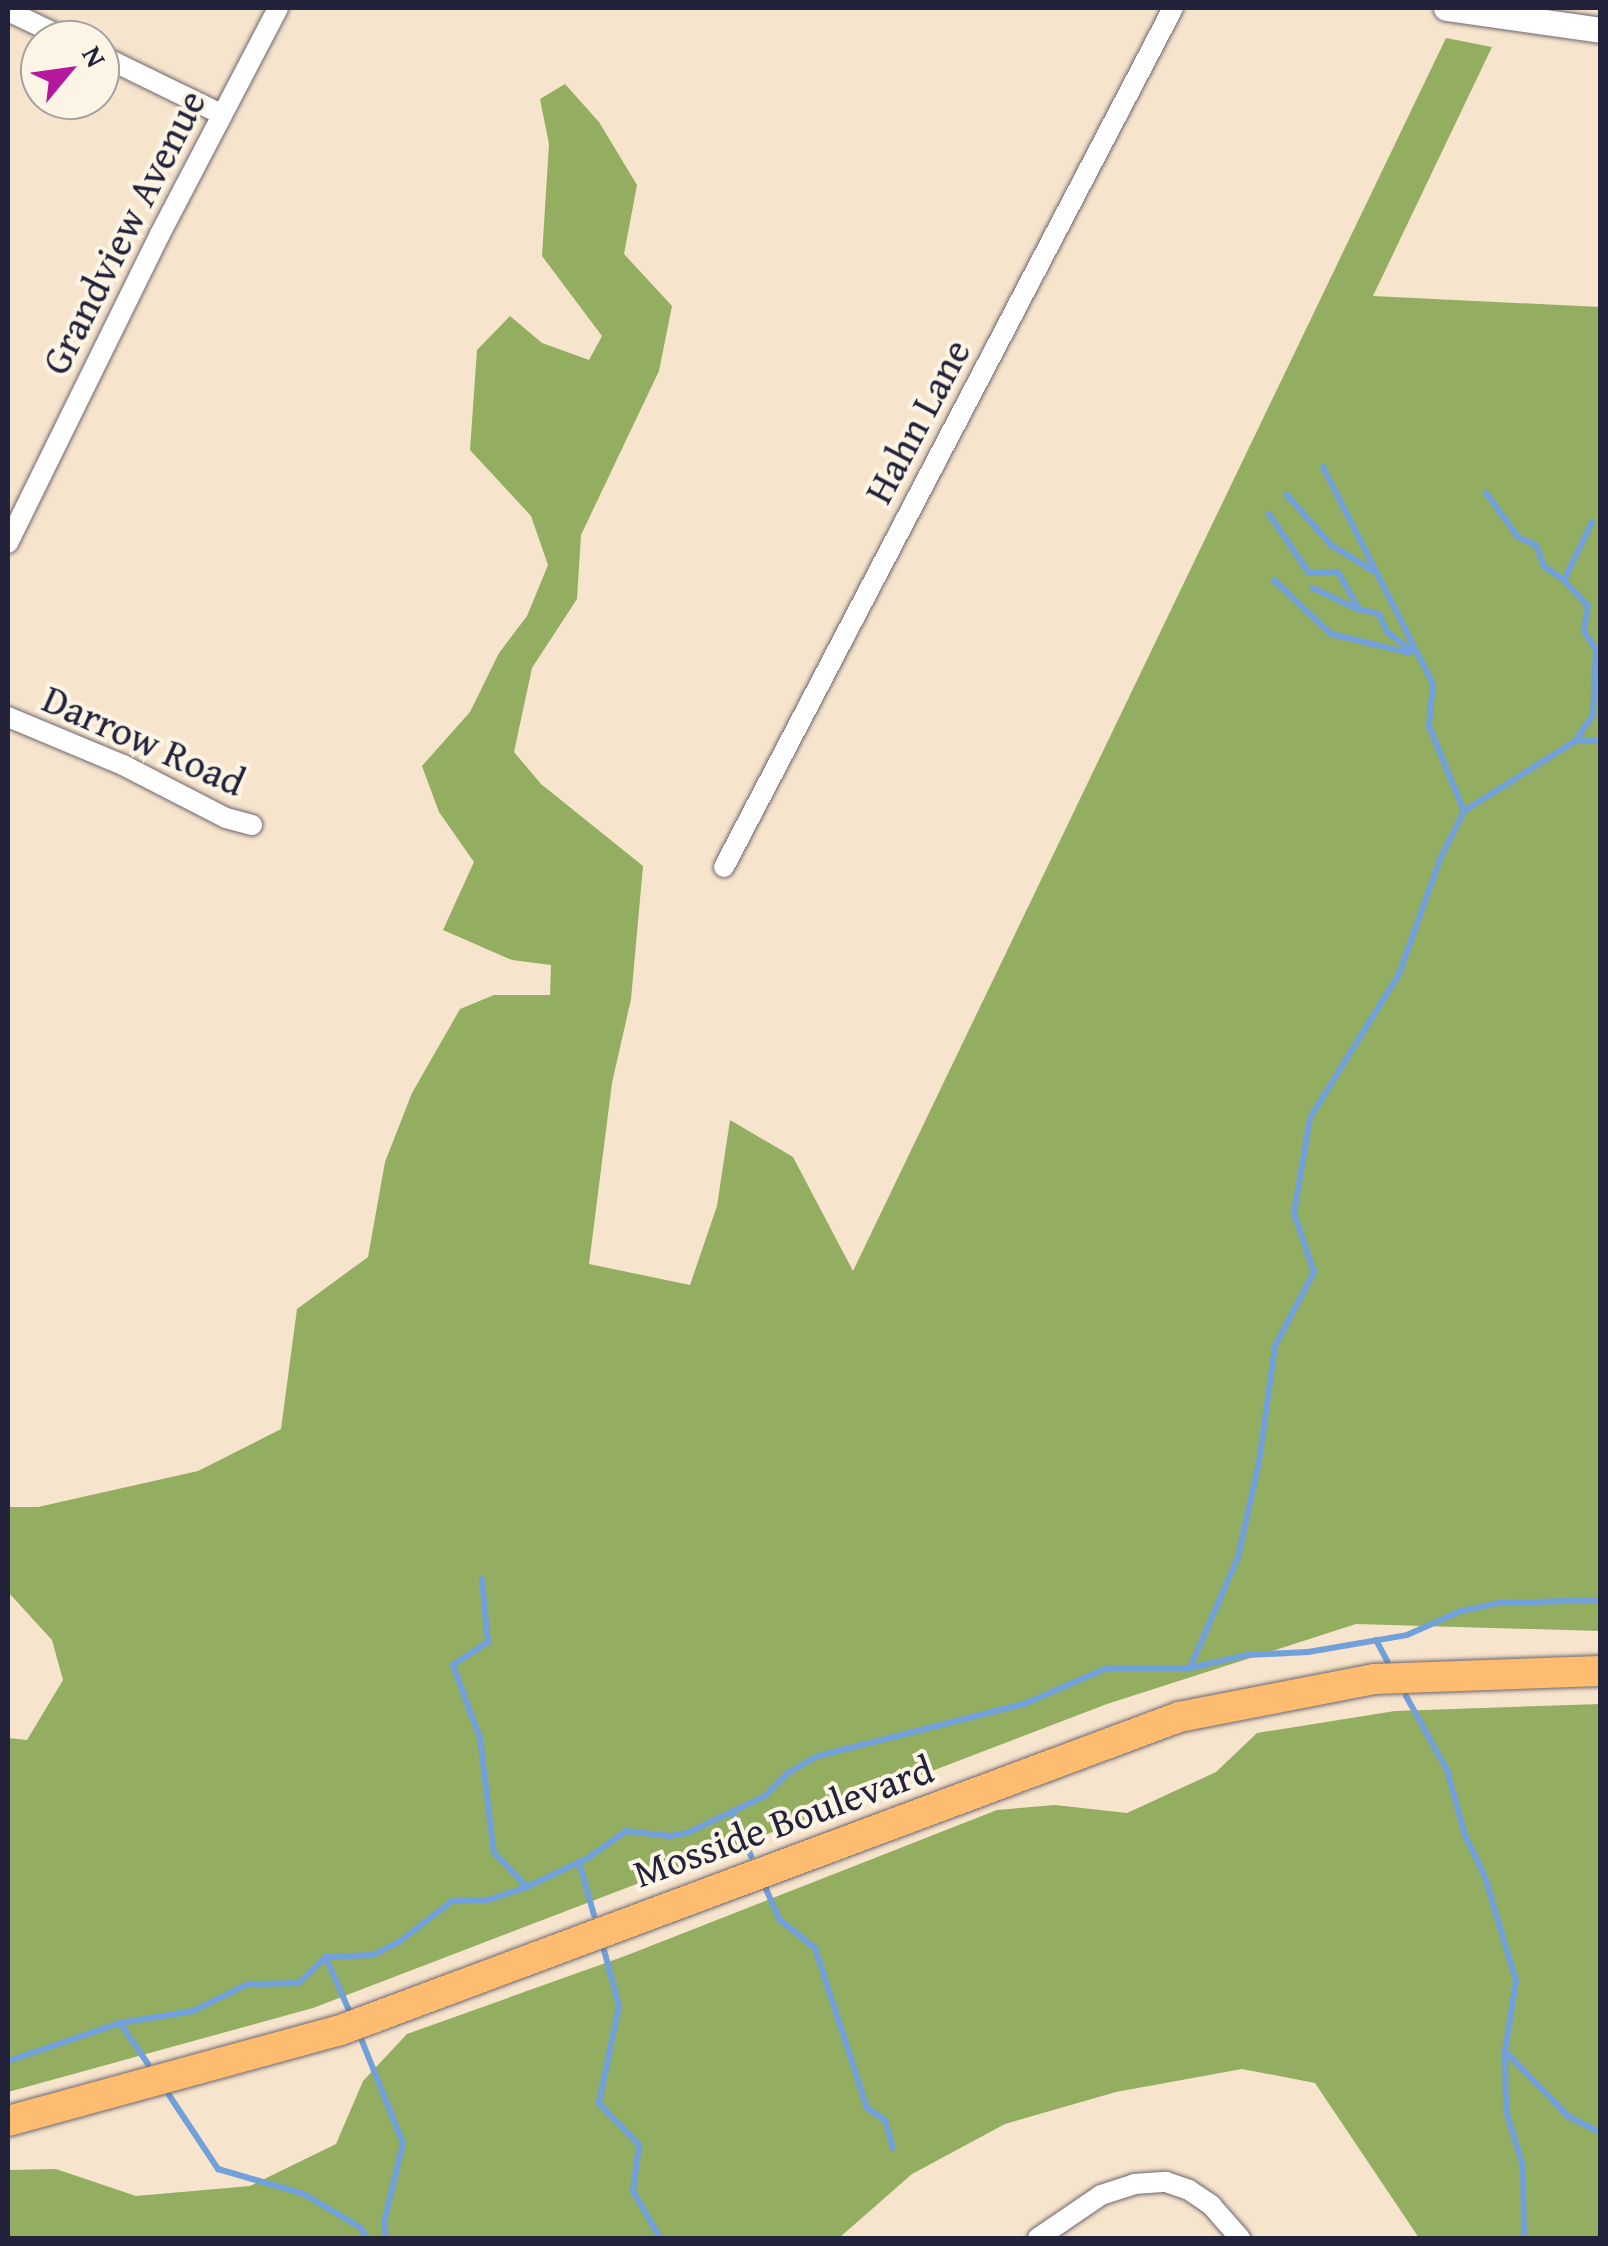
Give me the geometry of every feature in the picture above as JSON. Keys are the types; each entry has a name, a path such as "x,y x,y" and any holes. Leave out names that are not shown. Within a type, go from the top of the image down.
{"main road":[{"name":"Mosside Boulevard","path":"8,2122 338,2031 1179,1717 1374,1679 1600,1671"}],"street":[{"name":"Grandview Avenue","path":"8,543 16,504 278,8"},
{"name":"Hahn Lane","path":"724,867 1172,8"},
{"path":"1446,8 1600,30"},
{"path":"120,65 221,114"},
{"name":"Darrow Road","path":"8,717 123,765 226,818 252,825"},
{"path":"1038,2238 1101,2195 1134,2184 1166,2182 1211,2205 1240,2238"}],"green space":[{"path":"1446,38 1492,47 1373,296 1600,307 1600,1631 1356,1624 1107,1704 313,2008 8,2092 8,1738 27,1740 63,1680 52,1640 8,1592 8,1507 38,1507 198,1471 281,1429 297,1309 368,1257 385,1162 412,1093 460,1009 494,995 550,995 551,965 512,960 443,930 474,862 439,812 422,766 470,712 499,653 527,616 548,565 531,516 470,450 477,350 510,316 542,343 589,360 602,336 542,256 549,144 540,99 565,84 599,122 637,185 624,254 672,306 659,371 581,535 577,599 532,668 514,752 541,784 643,866 631,999 612,1083 589,1264 690,1285 717,1206 730,1120 793,1157 853,1271"},
{"path":"1600,1704 1600,2238 1419,2238 1315,2083 1242,2069 1116,2092 1005,2124 912,2174 839,2238 8,2238 8,2170 56,2169 136,2196 250,2186 336,2144 363,2081 407,2034 625,1956 997,1810 1055,1805 1127,1813 1216,1772 1257,1733 1395,1711"}],"waterway":[{"path":"1323,467 1433,684 1429,726 1464,811"},
{"path":"1486,493 1518,537 1536,545 1544,566 1564,580"},
{"path":"1287,495 1331,545 1375,572"},
{"path":"1269,514 1309,573 1338,572 1359,609 1379,614 1387,632 1412,651"},
{"path":"1575,741 1593,715 1596,650 1584,631 1588,606 1564,580 1592,522"},
{"path":"1274,580 1331,634 1410,653"},
{"path":"1313,588 1357,609"},
{"path":"1190,1668 1238,1557 1259,1462 1275,1346 1314,1272 1294,1213 1310,1118 1399,974 1441,857 1464,811 1575,741 1600,741"},
{"path":"482,1579 488,1642 453,1665 480,1738 494,1853 527,1887"},
{"path":"8,2061 120,2023 193,2011 248,1984 299,1983 326,1957 373,1955 399,1942 452,1901 488,1900 527,1887 588,1858 626,1831 670,1836 687,1833 765,1796 788,1773 818,1756 1024,1704 1107,1668 1190,1668 1247,1655 1308,1652 1407,1635 1461,1611 1498,1603 1600,1600"},
{"path":"1376,1640 1387,1661"},
{"path":"1406,1696 1447,1770 1465,1835 1485,1877 1516,1981 1505,2051 1506,2111 1523,2166 1524,2238"},
{"path":"732,1812 751,1856"},
{"path":"579,1862 594,1915"},
{"path":"766,1889 780,1920 815,1948 867,2108 885,2120 893,2148"},
{"path":"604,1950 619,2006 599,2103 639,2145 633,2191 660,2238"},
{"path":"326,1958 348,2008"},
{"path":"120,2023 148,2064"},
{"path":"362,2041 403,2143 384,2222 386,2238"},
{"path":"1505,2051 1568,2116 1600,2132"},
{"path":"169,2095 218,2169 304,2194 361,2228 367,2238"}]}
